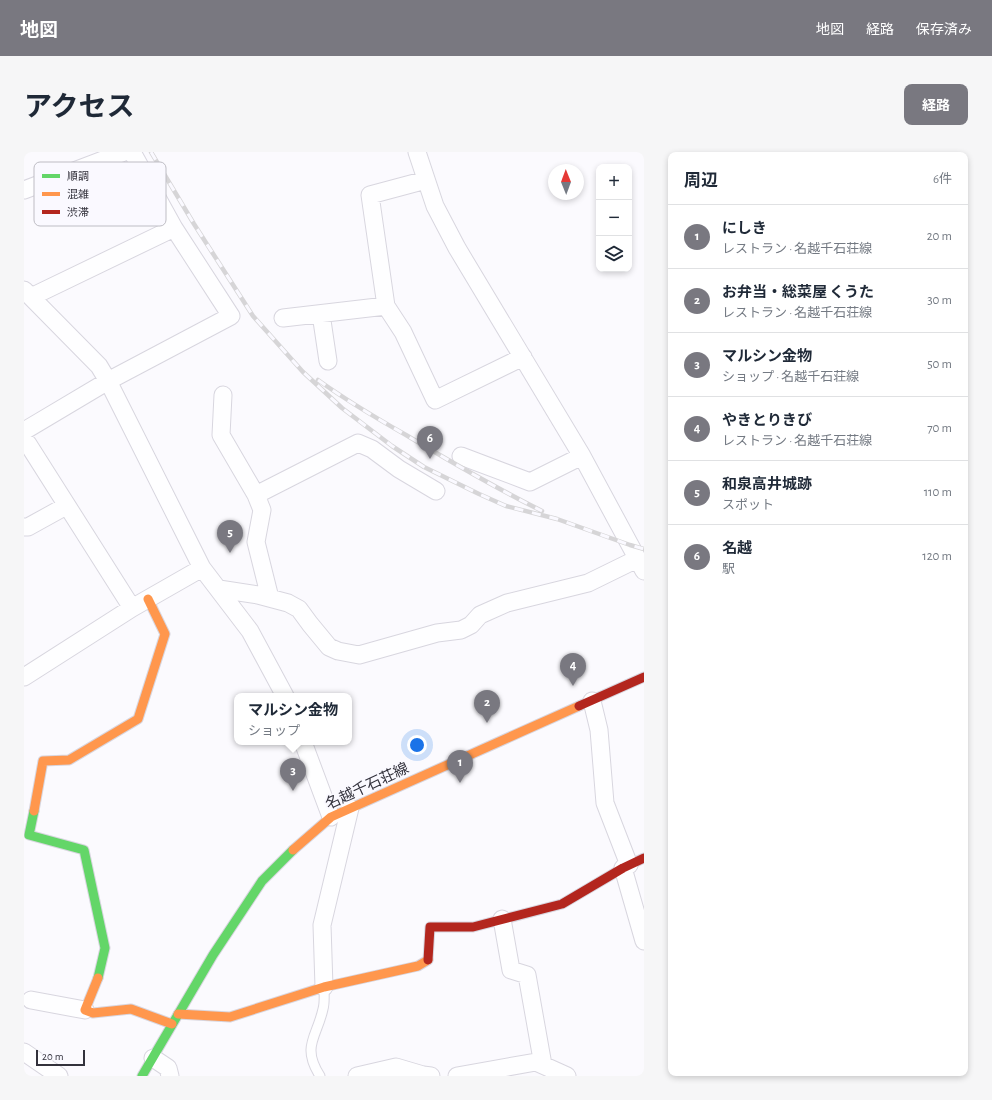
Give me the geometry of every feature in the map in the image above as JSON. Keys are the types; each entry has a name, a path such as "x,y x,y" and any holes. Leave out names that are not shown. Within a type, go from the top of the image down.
{"street":[{"path":"98,162 124,152"},
{"path":"132,152 138,162"},
{"path":"219,589 270,598 288,603 299,609 329,647 338,651 359,655 437,633 461,630 471,625 480,615 506,603 588,583 641,565 582,456 523,356 492,309 457,248 435,206 417,152"},
{"path":"426,180 370,195 386,306 403,332 435,400 523,356"},
{"path":"24,190 34,186"},
{"path":"132,608 25,440 108,381 230,316 166,214"},
{"path":"174,228 27,293 99,366 108,381 202,568 250,631 283,693"},
{"path":"283,318 386,306"},
{"path":"321,314 328,361"},
{"path":"223,395 221,435 256,495 262,510 256,542 270,598"},
{"path":"256,495 358,443 372,449 399,469 436,491"},
{"path":"461,456 530,482 582,456"},
{"path":"24,528 66,506"},
{"path":"24,677 132,608 202,568"},
{"path":"85,1010 99,976 105,948 84,850 30,835 43,761 69,760 138,719 165,634 148,599"},
{"name":"名越千石荘線","path":"142,1076 213,955 262,881 301,842 331,817 644,677"},
{"path":"592,701 599,730 605,803 626,867 644,941"},
{"path":"303,745 331,817"},
{"path":"324,987 322,925 350,808"},
{"path":"178,1014 230,1017 324,987 418,966 428,960 430,927 473,927 562,904 644,858"},
{"path":"502,919 511,970 527,975 543,1065"},
{"path":"31,1000 85,1010 93,1013 130,1009 172,1024"},
{"path":"24,1052 59,1076"},
{"path":"153,1058 168,1068 170,1076"},
{"path":"457,1076 536,1062 567,1076"},
{"path":"357,1076 396,1067 423,1075 432,1076"}],"lane":[{"path":"320,1076 311,1060 312,1041 323,1008 324,987"}],"railway":[{"path":"151,152 157,162"},
{"path":"166,177 253,316 303,372 342,408 392,446 424,467 479,494 506,506 557,519 644,549"},
{"path":"318,380 361,409 491,484 542,511"}],"traffic: fast":[{"path":"34,811 29,835 84,850 105,948 98,978"},
{"path":"142,1076 213,955 262,881 293,850"}],"traffic: slow":[{"path":"34,811 43,761 69,760 138,719 165,634 148,599"},
{"path":"293,850 331,817 579,706"},
{"path":"178,1014 230,1017 324,987 418,966 428,960"},
{"path":"98,978 85,1010 93,1013 131,1009 172,1024"}],"traffic: jam":[{"path":"579,706 644,677"},
{"path":"428,960 430,927 473,927 562,904 623,868 644,858"}],"place":[{"name":"名越","path":"430,459"},
{"name":"和泉高井城跡","path":"230,553"},
{"name":"やきとりきび","path":"573,686"},
{"name":"お弁当・総菜屋 くうた","path":"487,723"},
{"name":"にしき","path":"460,783"},
{"name":"マルシン金物","path":"293,791"}]}
